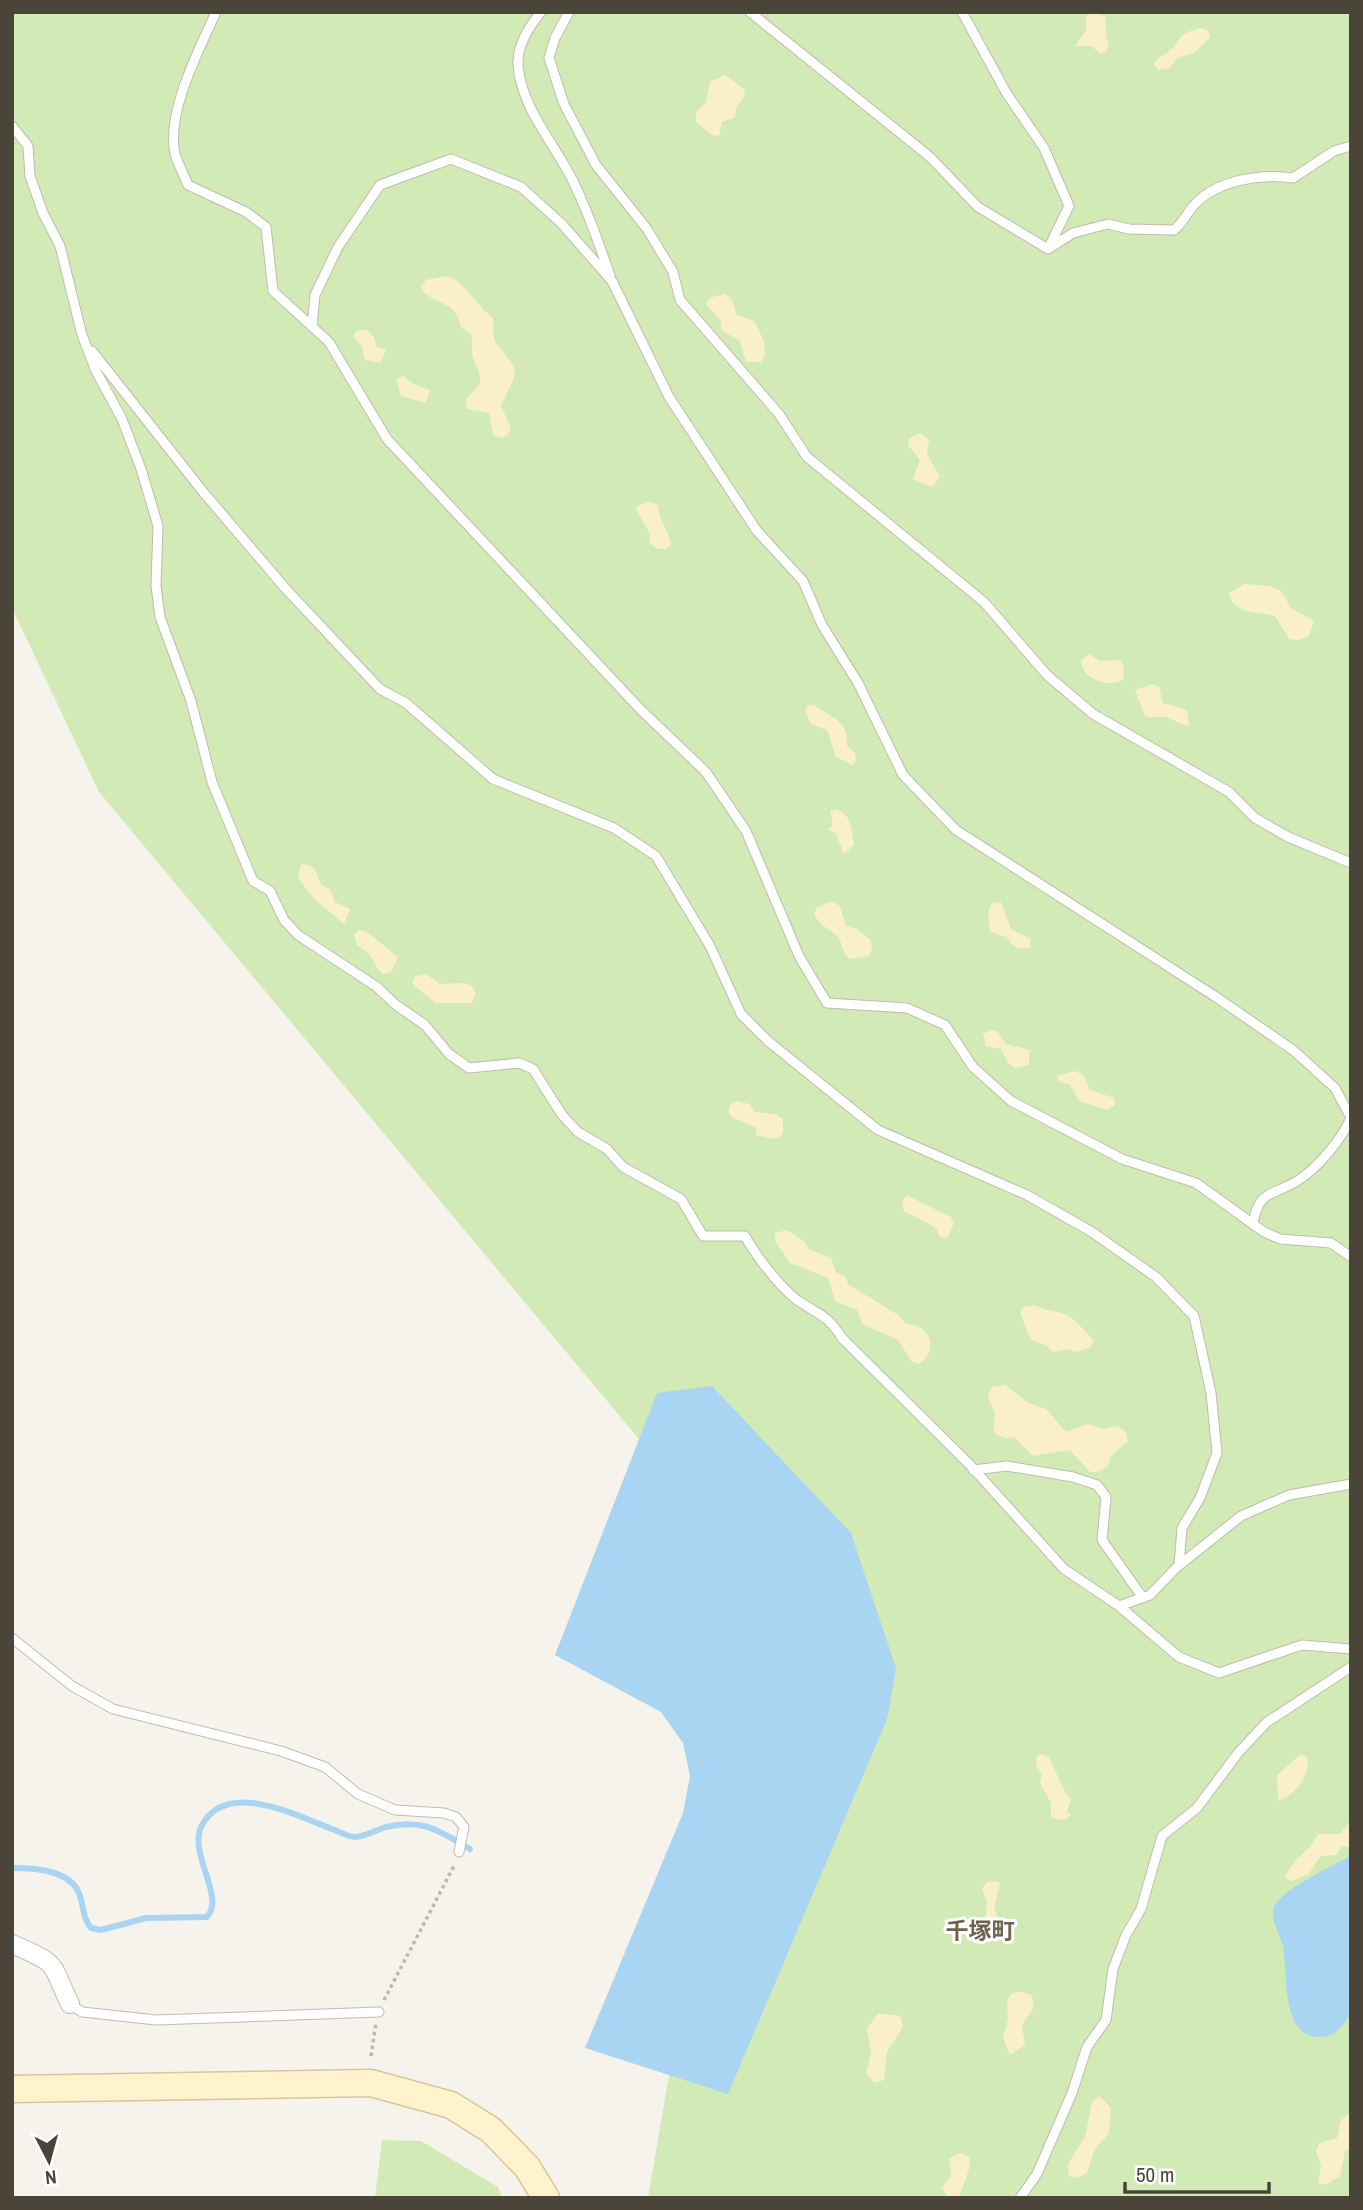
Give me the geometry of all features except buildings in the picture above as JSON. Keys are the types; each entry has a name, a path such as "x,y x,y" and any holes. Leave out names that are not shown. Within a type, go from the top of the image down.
{"street":[{"path":"12,1944 45,1958 54,1966 70,2004"},
{"path":"12,2089 371,2083 451,2105 491,2130 527,2167 546,2198"}],"lane":[{"path":"216,12 193,63 174,122 175,154 188,185 246,212 266,227 273,291 329,342 387,439 641,710 706,772 746,831 799,956 827,1003 907,1008 945,1025 973,1067 1011,1101 1122,1159 1196,1184 1280,1239 1331,1243 1351,1257"},
{"path":"541,12 526,31 518,64 527,100 572,178 594,225 611,281 669,397 757,531 803,580 822,625 858,683 903,775 956,830 1216,997 1293,1050 1335,1088 1350,1118 1346,1129 1298,1180 1266,1194 1256,1208 1254,1223"},
{"path":"569,12 555,38 549,58 564,104 596,165 647,229 673,272 680,300 779,414 807,457 984,602 1046,675 1093,714 1229,792 1255,818 1288,837 1351,863"},
{"path":"750,12 930,157 978,207 1048,249"},
{"path":"962,12 1007,94 1044,148 1069,206 1048,249"},
{"path":"12,126 28,146 30,176 43,213 60,246 86,345 96,371 122,419 151,503 158,526 156,586 160,617 191,701 212,782 253,881 270,891 284,920 298,935 377,986 425,1025 449,1054 469,1068 519,1063 533,1069 562,1115 578,1132 607,1149 623,1167 681,1199 703,1236 745,1236 755,1257 795,1298 830,1319 842,1338 973,1470 1064,1569 1119,1606 1179,1657 1219,1673 1302,1645 1351,1649"},
{"path":"1048,249 1073,233 1108,223 1129,229 1174,230 1184,222 1194,205 1218,187 1273,175 1293,178 1334,151 1351,146"},
{"path":"312,327 315,295 338,247 380,185 451,159 521,187 561,223 611,281"},
{"path":"86,345 285,589 380,689 406,704 493,779 614,828 656,856 710,946 741,1014 768,1041 878,1130 1027,1195 1092,1232 1156,1277 1194,1315 1211,1393 1217,1453 1200,1498 1182,1528 1180,1565"},
{"path":"973,1470 1007,1466 1073,1477 1097,1485 1106,1497 1102,1540 1143,1598"},
{"path":"1119,1606 1150,1595 1180,1565 1241,1516 1289,1495 1351,1485"},
{"path":"12,1638 72,1686 113,1709 281,1751 325,1767 358,1794 395,1810 444,1813 456,1817 464,1827 459,1852"},
{"path":"1020,2198 1037,2174 1072,2094 1087,2047 1106,2020 1113,1969 1126,1936 1142,1909 1162,1836 1197,1808 1238,1753 1267,1722 1351,1667"},
{"path":"70,2004 82,2012 156,2020 379,2012"}],"path":[{"path":"371,2056 379,2012 446,1884 459,1852"}],"green space":[{"path":"12,12 1351,12 1351,2198 648,2198 754,1577 99,792 12,608"},
{"path":"382,2140 421,2141 498,2187 502,2198 375,2198"}],"sand":[{"path":"1092,12 1105,16 1106,20 1106,37 1109,44 1107,50 1101,54 1091,46 1075,46 1086,30 1086,17"},
{"path":"1201,28 1208,31 1210,38 1193,53 1178,58 1170,68 1158,70 1154,64 1158,58 1173,48 1183,35"},
{"path":"725,75 744,89 745,95 736,109 735,117 722,122 719,136 712,135 696,122 696,112 706,103 710,82"},
{"path":"448,276 461,284 493,318 494,340 515,367 514,378 501,406 511,428 508,435 502,438 493,435 489,413 467,409 466,399 477,388 480,380 472,356 471,334 461,327 450,307 420,288 426,280"},
{"path":"725,294 731,298 737,315 754,321 764,341 765,355 761,362 746,362 740,341 721,330 721,321 706,304 709,298"},
{"path":"357,330 367,330 374,337 377,347 386,350 380,363 365,360 362,347 353,336"},
{"path":"403,376 415,385 430,390 426,403 401,396 396,379"},
{"path":"920,433 929,440 927,454 940,477 932,487 913,479 920,460 908,445 909,439"},
{"path":"648,501 658,505 671,545 665,549 657,549 649,542 650,534 635,508"},
{"path":"1244,584 1270,586 1281,591 1291,608 1314,621 1309,636 1299,640 1289,639 1275,616 1247,611 1235,605 1229,593"},
{"path":"1089,654 1100,661 1120,660 1124,666 1123,680 1110,683 1091,677 1082,667 1081,661"},
{"path":"1153,684 1159,687 1163,703 1187,710 1189,725 1165,717 1145,716 1135,690"},
{"path":"814,705 842,725 847,746 855,753 856,760 853,765 836,757 827,730 811,724 805,711 807,706"},
{"path":"835,809 845,815 851,828 854,845 844,854 836,834 828,829 833,825 830,811"},
{"path":"301,864 310,865 316,871 320,883 330,889 335,902 350,909 344,924 314,899 298,878"},
{"path":"832,901 840,906 846,926 857,929 871,940 872,949 868,956 850,959 847,957 839,939 814,914 817,907"},
{"path":"1001,902 1011,929 1031,939 1030,947 1016,947 1007,937 990,932 988,911 992,903"},
{"path":"360,930 367,932 398,957 391,972 384,974 368,953 357,946 354,934"},
{"path":"426,974 440,984 465,983 473,987 476,994 472,1003 435,1003 412,982 415,976"},
{"path":"991,1030 998,1032 1006,1044 1029,1050 1029,1065 1015,1068 1008,1063 1001,1049 986,1046 983,1034"},
{"path":"1075,1071 1083,1075 1090,1090 1114,1098 1115,1105 1107,1110 1079,1101 1070,1085 1058,1081 1057,1076"},
{"path":"737,1101 749,1104 755,1112 775,1114 783,1119 783,1134 775,1139 756,1135 756,1128 732,1117 728,1112 730,1105"},
{"path":"906,1195 951,1217 954,1223 947,1238 939,1236 934,1227 904,1211 902,1202"},
{"path":"787,1230 805,1242 809,1249 831,1258 836,1272 846,1277 848,1284 897,1314 907,1324 927,1333 931,1345 926,1358 920,1364 912,1362 898,1340 862,1324 857,1310 835,1301 828,1278 790,1263 775,1241 775,1233"},
{"path":"1035,1305 1070,1317 1094,1342 1089,1348 1074,1352 1070,1349 1053,1352 1047,1346 1030,1339 1020,1312 1024,1307"},
{"path":"1005,1385 1029,1403 1046,1409 1066,1432 1088,1424 1103,1429 1118,1426 1126,1432 1128,1441 1110,1457 1108,1466 1098,1472 1090,1472 1070,1450 1033,1456 1014,1437 1005,1438 995,1434 995,1415 988,1395 992,1387"},
{"path":"1042,1754 1049,1757 1071,1799 1067,1812 1071,1815 1065,1820 1051,1818 1051,1803 1040,1783 1042,1774 1036,1765 1037,1756"},
{"path":"1300,1755 1307,1756 1304,1777 1291,1794 1278,1801 1277,1775"},
{"path":"1351,1820 1351,1846 1341,1847 1336,1855 1321,1856 1308,1875 1291,1881 1285,1877 1318,1834 1340,1834"},
{"path":"987,1882 1000,1883 994,1908 1000,1920 996,1927 989,1928 985,1924 987,1903 982,1889"},
{"path":"1012,1993 1032,1995 1034,2007 1022,2025 1025,2045 1010,2055 1003,2038 1008,2019 1007,2000"},
{"path":"878,2013 900,2016 903,2027 887,2052 884,2080 874,2083 866,2073 871,2052 867,2029"},
{"path":"1099,2096 1111,2108 1109,2133 1094,2151 1087,2173 1078,2178 1069,2176 1068,2164 1085,2137 1092,2102"},
{"path":"1351,2113 1351,2149 1345,2151 1340,2176 1325,2185 1318,2183 1321,2166 1316,2151 1319,2143 1337,2138 1341,2120"},
{"path":"960,2153 969,2157 970,2166 959,2198 948,2198 942,2187 951,2176 949,2159"}],"water":[{"path":"712,1386 851,1533 896,1668 887,1719 728,2094 585,2048 683,1813 690,1776 683,1743 661,1712 555,1655 657,1393"},
{"path":"1351,1856 1351,2012 1338,2030 1319,2037 1306,2034 1292,2015 1286,1986 1283,1946 1273,1909 1280,1899 1298,1885"}],"waterway":[{"path":"12,1868 52,1872 69,1881 80,1896 88,1924 91,1928 101,1930 146,1918 207,1917 212,1908 212,1898 199,1848 199,1836 202,1825 214,1811 229,1804 246,1802 284,1810 353,1837 386,1827 421,1825 470,1849"}],"district":[{"name":"千塚町","path":"980,1930"}]}
